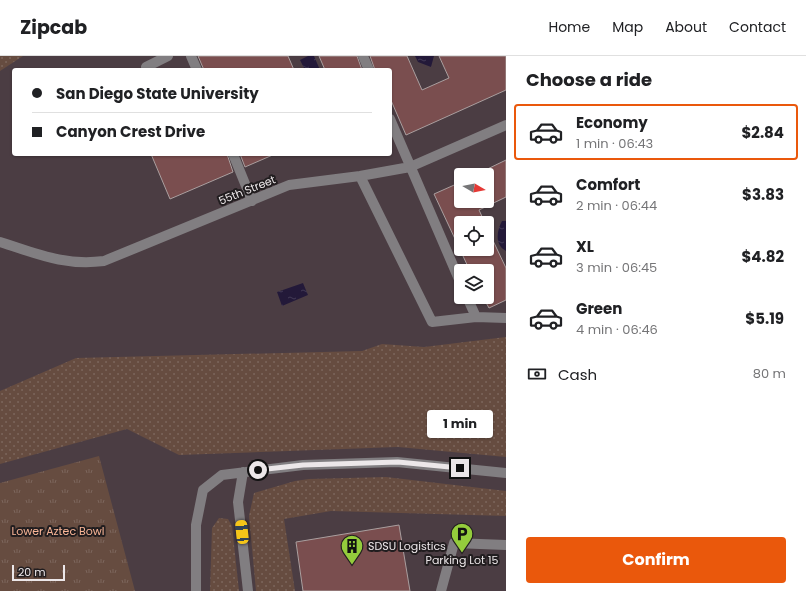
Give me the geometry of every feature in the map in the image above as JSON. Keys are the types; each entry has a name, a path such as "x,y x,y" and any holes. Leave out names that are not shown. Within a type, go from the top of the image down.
{"street":[{"path":"146,67 168,56"},
{"path":"191,56 196,68"},
{"path":"363,56 368,68"},
{"path":"392,124 454,268"},
{"name":"55th Street","path":"0,242 59,261 90,263 104,262 289,185 360,176 410,167 506,125"},
{"path":"233,156 252,201"},
{"path":"360,176 432,322 476,317 506,318"},
{"path":"470,304 476,317"},
{"path":"196,591 196,525 203,490 222,474 303,465 398,462 506,473"},
{"path":"243,472 238,502 248,591"},
{"path":"440,591 454,543 506,546"}],"shaded area":[{"path":"0,56 506,56 506,591 0,591"}],"green space":[{"path":"0,56 23,56 0,71"},
{"path":"506,337 506,457 398,447 179,455 127,429 0,464 0,391 76,358 362,351 382,344 424,347"},
{"name":"Lower Aztec Bowl","path":"99,456 135,591 0,591 0,483"},
{"path":"386,477 506,491 506,516 331,511 284,519 295,591 256,591 249,516 254,493 295,481 309,479"},
{"path":"219,518 228,519 232,526 239,591 210,591 212,528"}],"water":[{"path":"308,56 314,56 319,68 304,68 300,60"},
{"path":"415,56 434,56 431,67 418,62"},
{"path":"502,221 506,221 506,251 502,248 498,241 498,233"},
{"path":"303,283 308,295 282,306 277,292"}],"building":[{"path":"198,56 288,56 293,68 203,68"},
{"path":"319,56 357,56 361,68 324,68"},
{"path":"370,56 407,56 422,90 449,78 439,56 506,56 506,90 406,135 392,103 392,68 374,68"},
{"path":"152,156 228,156 233,172 170,199"},
{"path":"241,156 270,156 245,167"},
{"path":"506,160 506,197 494,203 494,168 489,168"},
{"path":"454,185 454,208 483,208 479,210 482,216 454,216 454,237 434,194"},
{"path":"494,243 506,268 506,300 489,308 487,304 494,304 494,264 467,264 463,256 494,256"},
{"name":"SDSU Logistics","path":"399,525 410,591 303,591 296,542"}],"place":[{"name":"Parking Lot 15","path":"462,554"},
{"name":"SDSU Logistics","path":"352,566"}],"route":[{"path":"258,470 303,465 398,462 460,468"}]}
